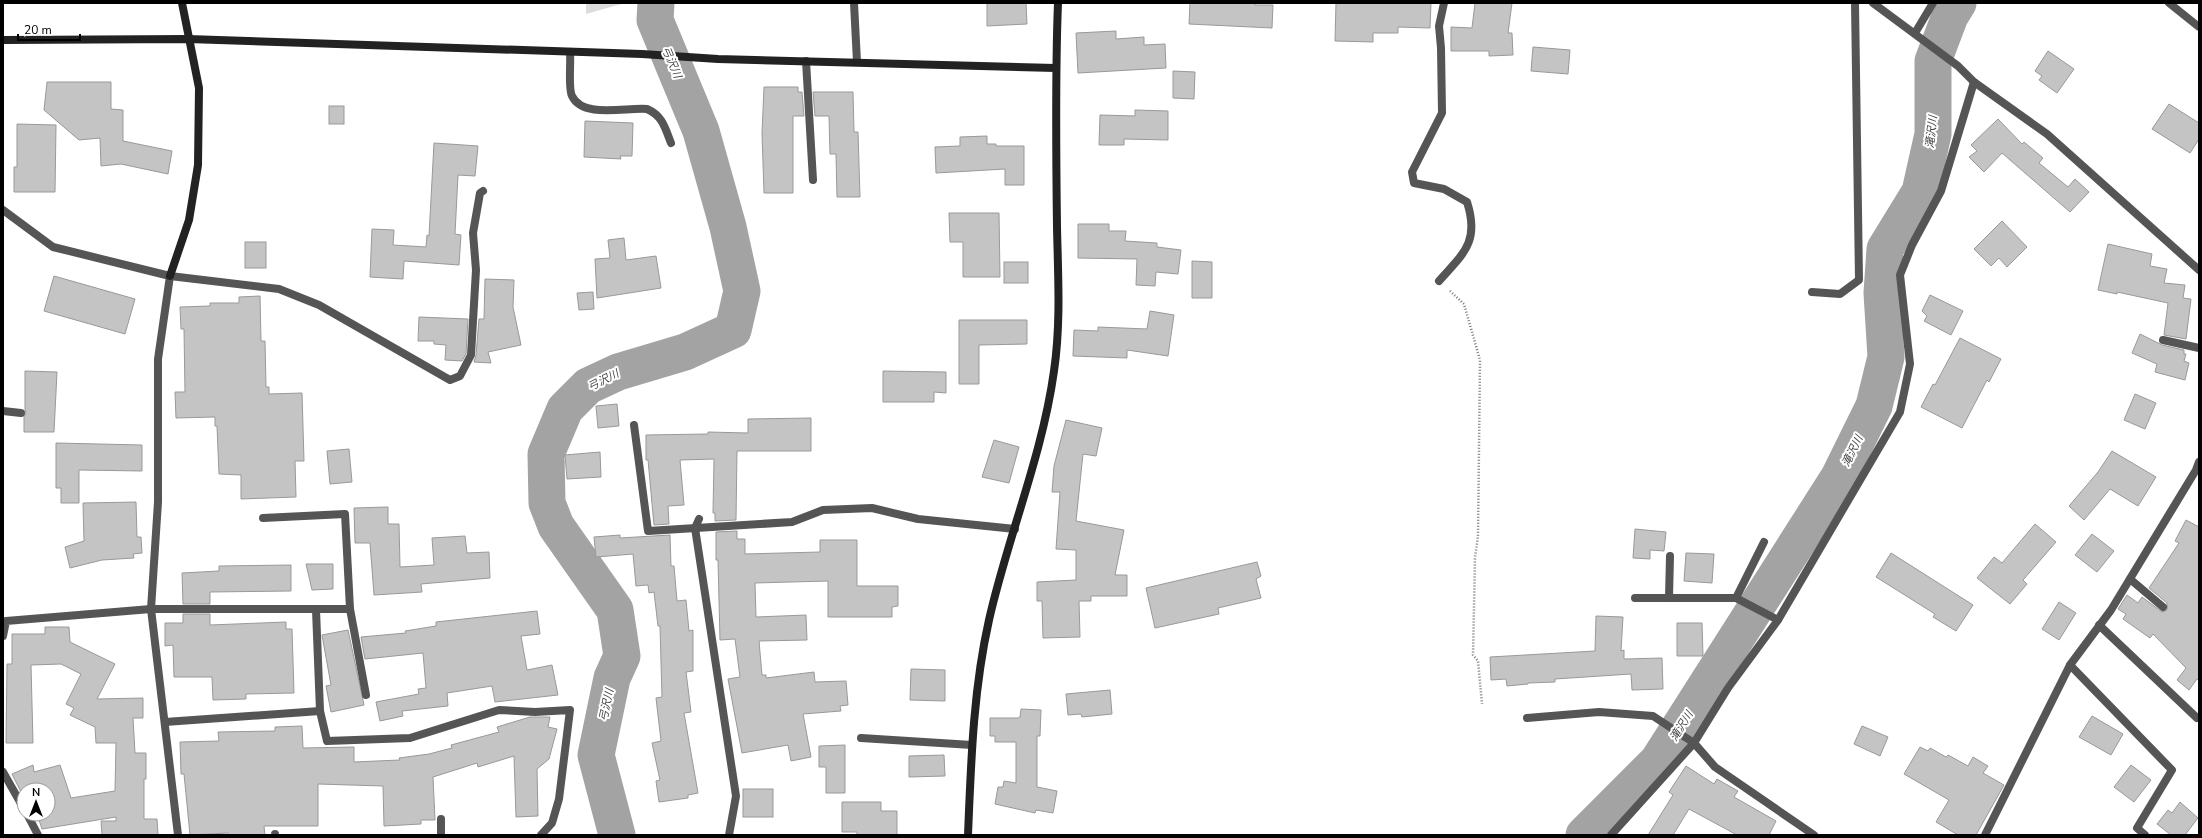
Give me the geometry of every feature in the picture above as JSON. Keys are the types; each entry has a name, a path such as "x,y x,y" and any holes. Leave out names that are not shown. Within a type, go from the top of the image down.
{"street":[{"path":"178,835 151,609 158,502 158,359 170,276 189,220 198,165 199,88 182,3"},
{"path":"854,3 857,62"},
{"path":"968,835 972,745 979,679 989,621 1046,423 1058,329 1056,68 1058,3"},
{"path":"1439,282 1469,247 1472,217 1468,202 1444,189 1414,182 1412,172 1442,114 1441,48 1439,26 1444,3"},
{"path":"1812,292 1840,294 1859,280 1855,3"},
{"path":"1873,3 1958,66 1974,82 2047,134 2199,270"},
{"path":"1915,33 1933,3"},
{"path":"2169,3 2199,27"},
{"path":"3,40 188,39 570,53 642,54 718,59 1056,68"},
{"path":"570,53 571,95 580,107 591,110 648,109 656,113 663,122 671,143"},
{"path":"806,61 813,180"},
{"path":"1611,835 1694,742 1728,688 1778,620 1900,412 1910,364 1900,275 1912,245 1929,216 1941,191 1974,82"},
{"path":"3,210 53,247 170,276 279,289 319,305 450,380 460,376 471,355 476,270 473,233 480,193 483,191"},
{"path":"2163,340 2199,348"},
{"path":"3,411 21,413"},
{"path":"634,425 648,531 792,522 823,510 872,508 918,518 1015,529"},
{"path":"1985,835 2070,665 2130,579 2196,470 2199,462"},
{"path":"263,518 345,514 350,609 366,695"},
{"path":"699,518 695,528 736,796 729,835"},
{"path":"1736,598 1764,542"},
{"path":"1669,598 1670,556"},
{"path":"2130,579 2163,607"},
{"path":"1636,598 1736,598 1778,620"},
{"path":"3,636 6,621 151,609 350,609"},
{"path":"316,610 320,711 327,741 410,738 499,710 535,712 570,710 559,799 552,823 541,835"},
{"path":"2099,625 2197,718"},
{"path":"2070,665 2172,770 2137,828 2146,835"},
{"path":"165,722 320,711"},
{"path":"1527,718 1598,712 1653,716 1694,742 1715,767 1814,835"},
{"path":"861,738 972,745"},
{"path":"3,772 16,795"},
{"path":"441,819 441,835"},
{"path":"31,822 38,835"}],"path":[{"path":"1439,282 1464,304 1480,360 1478,536 1475,558 1473,655 1478,661 1482,704"}],"shaded area":[{"path":"586,3 625,3 586,14"}],"building":[{"path":"987,3 1026,3 1027,24 987,26"},
{"path":"1190,3 1255,3 1255,5 1273,5 1272,28 1189,24"},
{"path":"1336,3 1431,3 1430,28 1398,27 1398,33 1373,33 1373,42 1335,41"},
{"path":"1475,3 1512,3 1508,33 1512,33 1513,55 1489,56 1489,51 1451,51 1451,27 1472,28"},
{"path":"1116,31 1116,39 1144,37 1144,45 1165,44 1166,68 1078,73 1076,33"},
{"path":"1533,47 1570,50 1568,74 1531,71"},
{"path":"2048,51 2074,69 2057,93 2039,80 2042,76 2035,71"},
{"path":"1173,71 1195,72 1194,99 1173,98"},
{"path":"47,82 111,82 111,109 123,110 123,141 172,151 168,174 121,164 101,166 100,138 79,140 44,110"},
{"path":"764,87 798,87 798,92 802,92 804,116 793,116 793,193 764,193 762,133"},
{"path":"813,92 853,92 854,132 858,132 860,197 837,197 836,154 830,154 829,116 815,116"},
{"path":"2169,104 2199,123 2199,139 2190,153 2152,129"},
{"path":"329,106 344,106 344,124 329,124"},
{"path":"1135,110 1168,111 1168,140 1124,139 1124,145 1099,145 1100,115 1135,116"},
{"path":"1998,119 2022,144 2024,142 2043,158 2039,163 2068,187 2075,179 2089,192 2070,212 2002,153 1984,172 1969,157 1977,151 1971,145"},
{"path":"585,121 633,123 632,156 620,156 621,159 584,157"},
{"path":"17,124 56,125 55,192 14,192 14,167 17,167"},
{"path":"987,136 987,144 996,144 996,146 1024,146 1024,185 1005,185 1005,169 936,173 935,147 960,146 960,137"},
{"path":"434,143 478,146 475,176 458,175 455,234 461,235 459,265 404,261 403,279 370,277 372,229 394,230 393,245 426,247 427,235 429,236"},
{"path":"949,213 999,213 1000,277 963,277 963,242 950,242"},
{"path":"2002,221 2027,247 2007,267 1999,258 1991,266 1974,249"},
{"path":"1078,224 1109,224 1109,231 1126,231 1125,241 1157,243 1157,247 1181,250 1178,274 1156,272 1155,286 1136,285 1137,259 1078,258"},
{"path":"624,238 626,260 656,256 661,288 597,298 595,259 610,258 608,240"},
{"path":"245,242 266,242 266,268 245,268"},
{"path":"2108,244 2152,254 2150,266 2167,269 2164,283 2185,285 2183,298 2191,299 2186,339 2164,335 2168,303 2117,292 2117,294 2098,290"},
{"path":"1192,261 1212,262 1212,298 1192,298"},
{"path":"1004,262 1028,262 1028,283 1004,283"},
{"path":"54,276 135,299 125,334 44,311"},
{"path":"485,279 514,280 513,307 521,345 488,352 491,363 474,362 479,319 484,319"},
{"path":"593,292 594,309 579,310 577,293"},
{"path":"1930,295 1963,311 1951,335 1924,321 1927,316 1922,311"},
{"path":"260,296 261,341 265,341 266,387 269,387 269,394 302,393 304,461 295,461 296,497 241,499 241,475 219,474 217,426 215,426 215,417 176,418 175,392 185,392 184,329 181,329 180,307 210,306 210,303 239,303 239,297"},
{"path":"1150,311 1174,315 1168,356 1127,350 1127,358 1073,356 1074,330 1098,331 1098,327 1147,329"},
{"path":"419,317 468,319 466,354 462,361 445,360 446,345 434,344 434,341 418,341"},
{"path":"959,320 1027,320 1027,344 979,345 979,384 959,384"},
{"path":"2140,334 2162,345 2184,350 2184,354 2186,354 2184,361 2189,363 2185,380 2155,372 2157,364 2132,353"},
{"path":"1960,338 2001,359 1989,382 1987,380 1962,428 1921,407 1933,384 1935,385"},
{"path":"25,371 57,372 54,432 24,432 24,417 26,413"},
{"path":"883,371 946,372 946,393 934,392 934,402 883,402"},
{"path":"2135,394 2156,403 2145,429 2124,420"},
{"path":"617,404 619,426 598,428 596,406"},
{"path":"811,418 811,451 737,451 736,520 715,521 715,513 713,513 714,459 680,460 684,505 668,506 669,524 654,525 648,460 646,460 646,435 708,434 708,432 748,433 748,419"},
{"path":"1066,420 1102,428 1096,456 1083,454 1076,521 1124,530 1115,575 1127,575 1127,596 1091,596 1091,601 1079,601 1080,637 1043,638 1042,601 1037,601 1037,582 1076,580 1076,550 1056,549 1060,492 1052,492 1054,466"},
{"path":"994,440 1019,447 1009,483 982,477"},
{"path":"56,443 142,445 142,471 79,470 79,503 61,503 61,488 56,488"},
{"path":"349,449 352,482 330,484 327,451"},
{"path":"2112,451 2156,477 2138,506 2110,489 2084,520 2069,506 2098,472"},
{"path":"600,452 601,477 567,479 565,455"},
{"path":"136,502 137,537 141,537 142,553 133,554 134,558 102,560 70,568 65,547 84,541 83,503"},
{"path":"388,507 388,524 399,524 400,567 434,565 432,538 465,536 467,553 489,552 490,578 421,584 422,592 374,595 370,543 355,543 354,508"},
{"path":"2186,520 2199,527 2199,680 2197,679 2189,690 2177,680 2186,668 2153,634 2150,638 2123,619 2126,614 2118,609 2127,595 2138,603 2142,597 2162,612 2167,610 2167,603 2149,588 2179,543 2175,541"},
{"path":"2035,524 2056,542 2023,580 2027,584 2010,604 1977,578 1994,557 2002,563"},
{"path":"1635,529 1666,532 1664,551 1650,550 1650,559 1633,558"},
{"path":"737,531 737,539 745,539 745,554 820,552 820,540 857,540 857,586 898,586 898,606 892,607 892,617 828,617 828,581 755,583 756,617 806,615 807,640 759,641 762,675 766,675 766,678 814,672 815,682 846,681 848,705 840,706 841,711 803,714 811,757 791,761 788,745 742,753 728,679 740,677 735,639 720,640 718,560 716,560 716,532"},
{"path":"2092,534 2114,551 2097,572 2075,555"},
{"path":"620,535 620,538 670,535 671,566 674,566 677,601 686,600 689,631 693,630 693,671 686,672 691,712 684,713 698,793 688,795 688,798 659,802 656,781 660,780 652,743 661,741 656,698 662,697 660,626 658,626 654,592 649,593 648,585 636,586 633,554 596,557 594,537"},
{"path":"1686,553 1714,554 1712,583 1684,581"},
{"path":"1891,553 1973,605 1956,631 1933,617 1935,614 1876,577"},
{"path":"1257,562 1261,576 1256,579 1261,598 1218,608 1219,614 1155,628 1146,588"},
{"path":"306,564 333,564 333,589 312,590"},
{"path":"291,565 291,591 210,592 210,604 183,604 182,573 219,571 219,566"},
{"path":"2059,602 2076,613 2059,640 2042,629"},
{"path":"537,611 540,634 521,636 527,670 552,665 558,695 495,702 492,686 447,693 448,706 402,711 403,716 380,721 376,702 419,694 418,689 426,688 423,653 365,659 361,637 406,633 405,631 436,626 436,622"},
{"path":"183,614 210,614 210,625 286,622 286,629 292,629 294,693 246,694 246,699 213,700 212,677 174,677 173,645 165,646 165,623 183,623"},
{"path":"1596,616 1623,617 1621,651 1624,650 1624,659 1662,658 1663,689 1632,690 1631,674 1555,679 1555,682 1528,683 1507,686 1506,679 1491,680 1490,657 1595,651"},
{"path":"1677,623 1702,623 1703,656 1677,656"},
{"path":"45,627 69,627 70,642 115,664 97,699 143,698 143,718 133,718 135,753 146,753 146,779 144,779 144,819 157,819 158,835 102,835 101,821 116,821 116,817 42,829 40,822 56,822 56,782 16,782 12,774 33,765 34,772 60,765 71,798 115,791 116,743 96,743 95,727 70,715 74,708 66,704 81,674 61,664 31,665 33,743 6,743 7,664 12,664 12,634 45,634"},
{"path":"348,630 364,705 331,712 326,686 331,685 322,635"},
{"path":"911,669 945,670 945,701 910,700"},
{"path":"1110,690 1112,714 1082,717 1081,714 1068,715 1066,694"},
{"path":"1021,709 1041,710 1040,736 1037,736 1037,787 1057,791 1053,813 1036,810 1035,813 995,804 998,787 1003,787 1004,781 1016,783 1016,742 995,742 995,736 990,736 990,718 1018,718 1020,717"},
{"path":"2092,716 2123,734 2111,755 2079,737"},
{"path":"530,717 550,717 548,727 557,729 549,759 537,769 538,816 516,817 514,756 478,767 477,763 433,777 435,820 421,820 421,824 384,826 383,786 318,784 318,826 264,826 265,835 228,835 228,833 190,835 184,774 181,774 180,742 219,741 218,732 275,731 275,727 302,726 303,748 354,747 354,762 400,760 399,758 429,754 452,748 451,745 499,732 497,727"},
{"path":"1862,726 1888,737 1880,756 1854,744"},
{"path":"845,745 845,793 826,793 826,767 819,767 819,746"},
{"path":"1920,747 1928,751 1930,748 1946,757 1948,755 1968,766 1973,757 1988,766 1983,773 2004,785 1976,835 1958,835 1936,822 1949,800 1904,774"},
{"path":"944,755 945,776 909,777 909,756"},
{"path":"2131,765 2151,780 2134,802 2114,787"},
{"path":"1686,766 1714,784 1717,779 1738,791 1734,797 1776,821 1769,835 1737,835 1689,809 1673,835 1648,835 1673,795 1669,792"},
{"path":"743,789 773,789 773,817 743,817"},
{"path":"842,802 881,802 881,811 897,811 897,835 857,835 857,832 842,832"},
{"path":"2180,802 2198,818 2185,835 2171,835 2157,824 2168,810 2172,813"}],"waterway":[{"name":"弓沢川","path":"617,835 596,755 612,678 622,656 615,610 556,526 547,503 546,454 565,409 588,386 618,372 685,352 733,330 742,291 728,227 701,131 655,20 656,3"},
{"name":"滝沢川","path":"1584,835 1658,761 1839,477 1874,406 1886,357 1882,293 1885,249 1920,192 1933,134 1933,61 1950,16 1958,3"}]}
